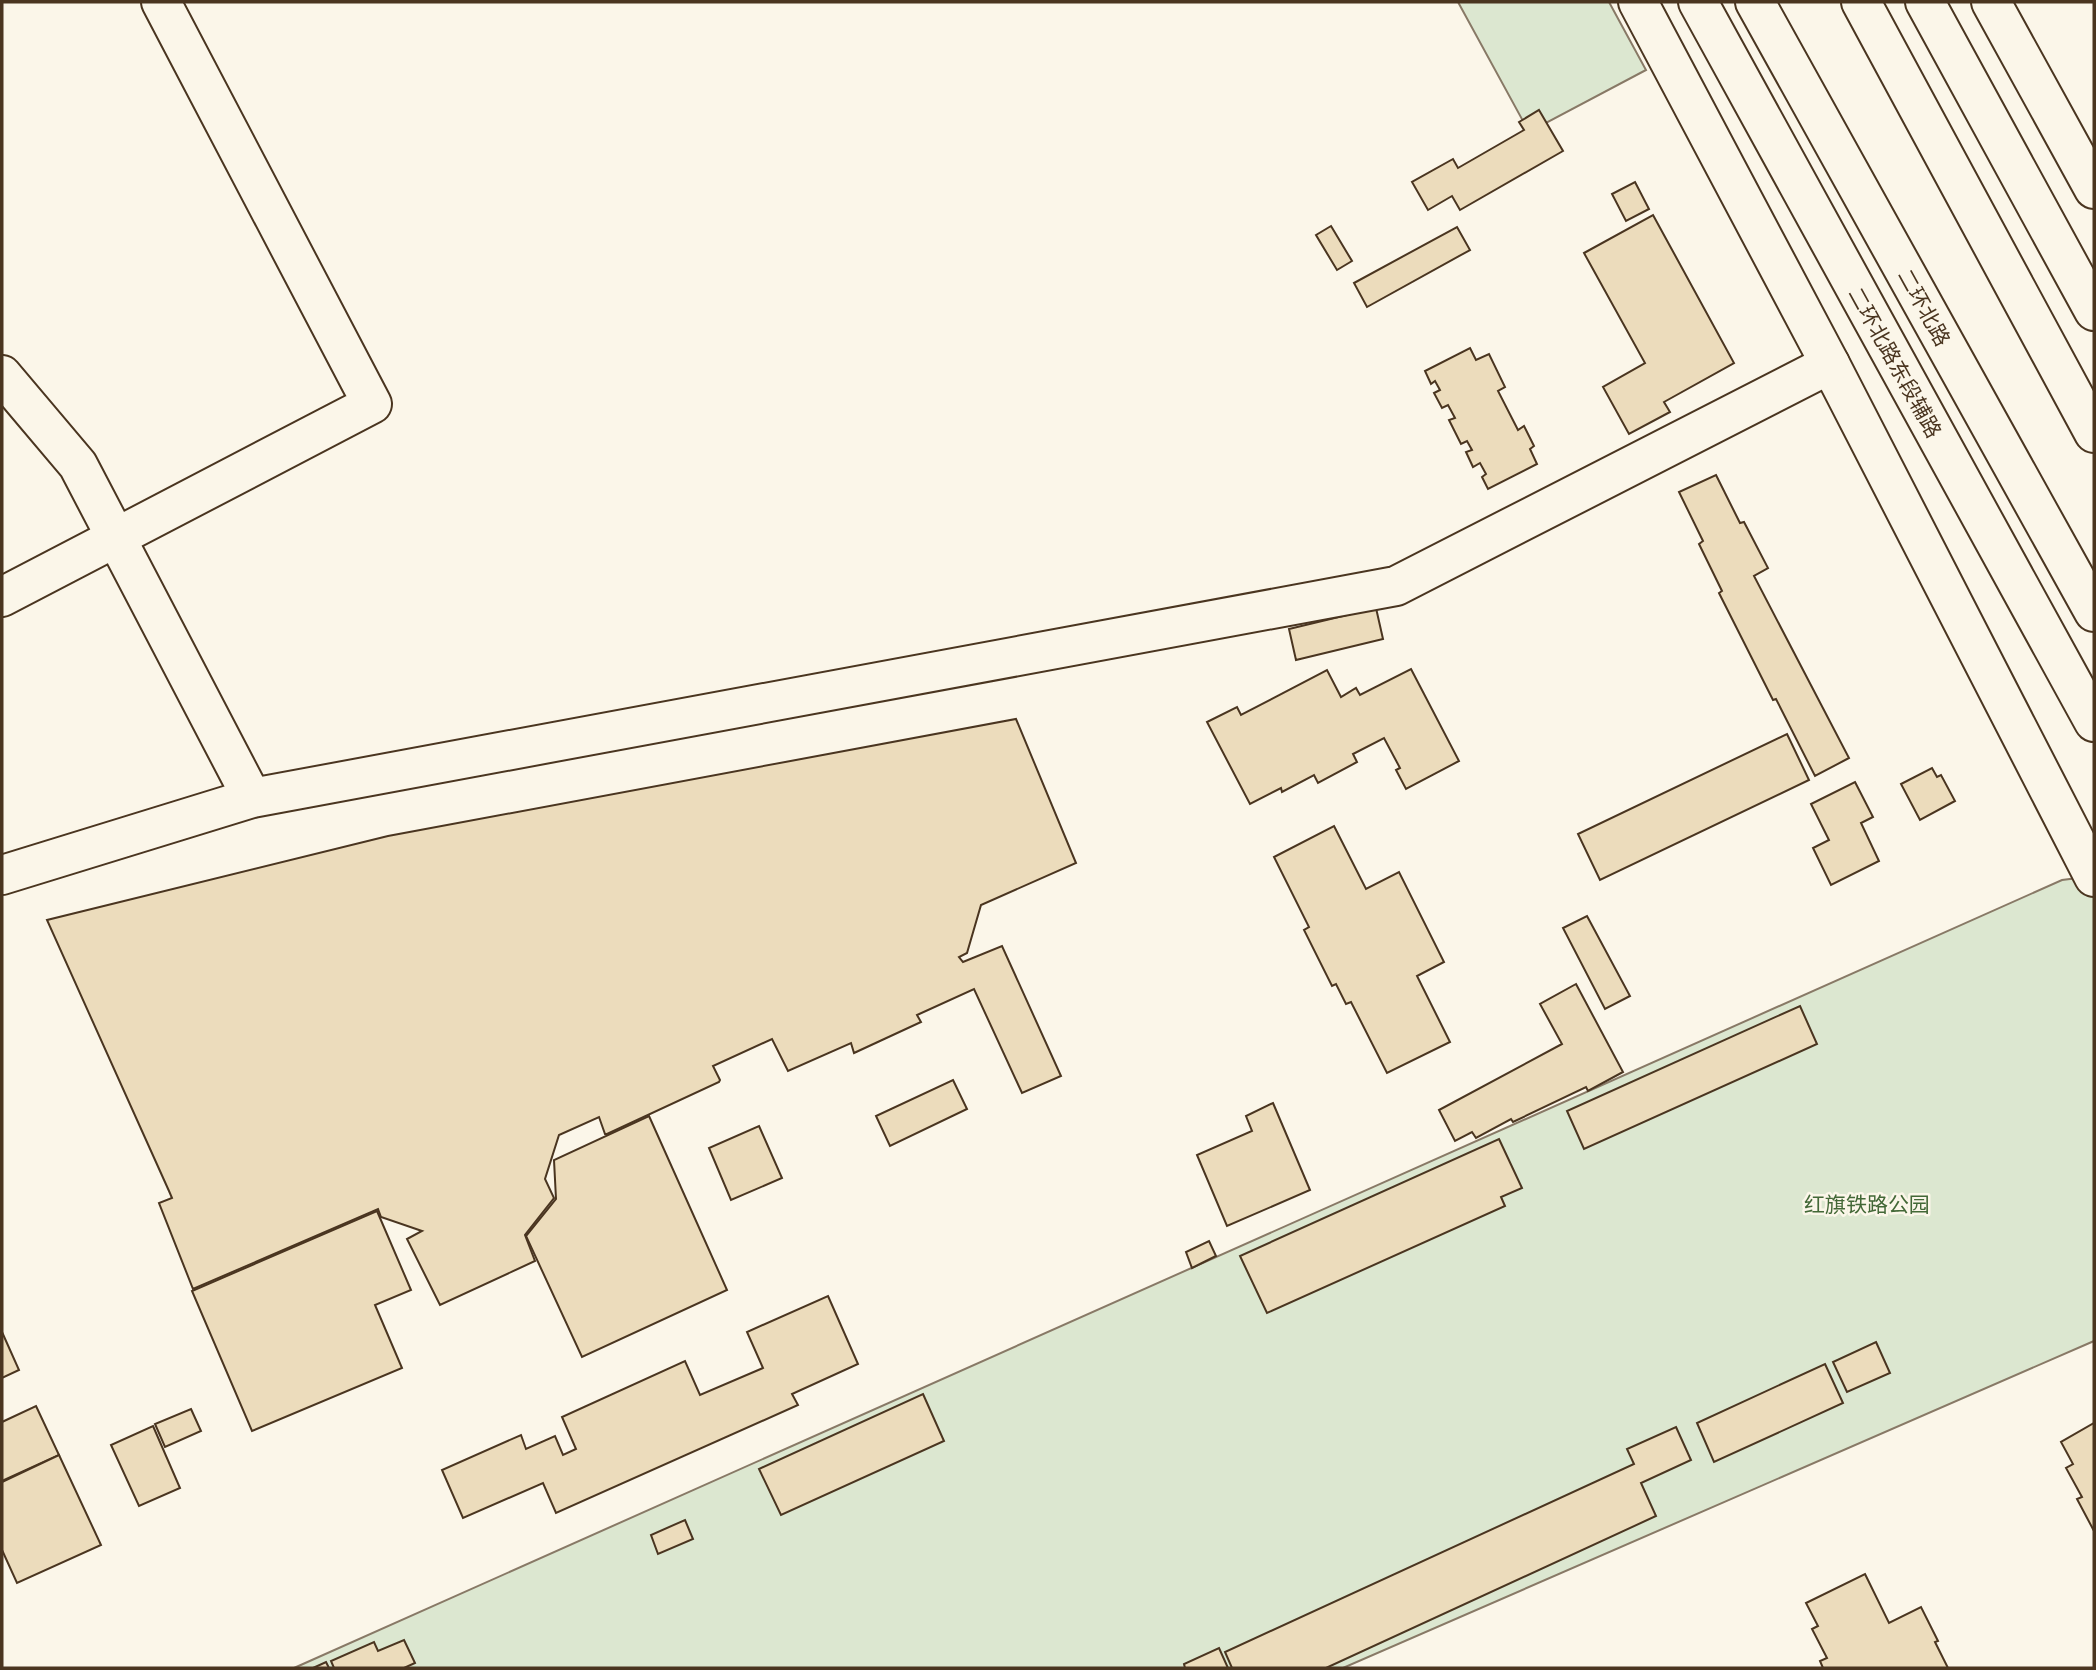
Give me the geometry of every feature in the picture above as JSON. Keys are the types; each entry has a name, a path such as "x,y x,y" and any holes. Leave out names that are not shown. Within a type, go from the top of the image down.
{"main road":[{"path":"2,597 372,404 161,2"},
{"path":"1638,2 1830,364 2094,877"},
{"name":"二环北路东段辅路","path":"1698,2 2094,722"},
{"name":"二环北路","path":"1755,2 2094,612"},
{"path":"1861,2 2094,433"},
{"path":"1925,2 2094,311"},
{"path":"1991,2 2094,189"},
{"path":"2,875 252,798 1396,586 1830,364"},
{"path":"2,375 78,465 252,798"}],"green space":[{"path":"1458,2 1609,2 1646,70 1529,132"},
{"name":"红旗铁路公园","path":"2094,876 2094,1341 1343,1668 294,1668 2062,880"}],"building":[{"path":"1539,110 1563,151 1460,210 1452,196 1428,210 1412,182 1453,159 1458,168 1524,130 1519,122"},
{"path":"1635,182 1649,209 1626,221 1612,194"},
{"path":"1653,215 1734,363 1664,402 1670,412 1629,434 1603,387 1645,363 1584,253"},
{"path":"1331,226 1352,261 1337,270 1316,235"},
{"path":"1457,227 1470,250 1367,307 1354,283"},
{"path":"1470,348 1476,360 1489,354 1505,387 1498,391 1518,430 1524,426 1534,446 1530,449 1537,464 1488,489 1482,477 1486,474 1480,463 1473,467 1466,452 1472,450 1467,441 1461,444 1449,420 1455,418 1448,405 1442,408 1434,393 1440,390 1435,381 1431,384 1425,371"},
{"path":"1716,475 1740,523 1744,522 1768,568 1754,576 1849,758 1815,776 1719,593 1722,591 1699,544 1703,541 1679,492"},
{"path":"1376,608 1383,639 1296,660 1289,629"},
{"path":"1411,669 1459,761 1406,789 1396,770 1400,768 1384,738 1353,754 1357,762 1318,783 1314,775 1282,792 1281,788 1250,804 1207,722 1237,707 1241,715 1327,670 1341,697 1356,688 1360,695"},
{"path":"1016,719 1076,863 981,905 967,953 959,957 963,962 1002,946 1061,1076 1022,1093 974,989 917,1015 921,1022 854,1053 851,1043 788,1071 772,1039 713,1066 719,1082 607,1134 599,1117 559,1135 545,1179 554,1198 525,1235 535,1261 440,1305 407,1239 422,1231 381,1217 378,1209 193,1289 159,1203 172,1198 47,920 388,836"},
{"path":"1787,734 1809,780 1600,880 1578,834"},
{"path":"1932,768 1937,777 1941,775 1955,801 1920,820 1901,784"},
{"path":"1855,782 1873,817 1861,823 1879,861 1831,885 1813,848 1829,840 1811,804"},
{"path":"1334,826 1366,889 1399,872 1444,962 1417,976 1450,1042 1387,1073 1351,1002 1346,1004 1336,984 1332,986 1304,930 1309,927 1274,857"},
{"path":"1587,916 1630,996 1605,1009 1563,928"},
{"path":"1576,984 1623,1072 1588,1091 1586,1087 1513,1122 1511,1119 1476,1138 1472,1132 1455,1141 1439,1110 1562,1044 1540,1004"},
{"path":"1800,1006 1817,1044 1584,1149 1567,1111"},
{"path":"953,1080 967,1109 890,1146 876,1116"},
{"path":"1273,1103 1310,1190 1227,1226 1197,1155 1252,1131 1246,1116"},
{"path":"649,1116 727,1290 582,1357 526,1236 556,1199 554,1160"},
{"path":"759,1126 782,1178 731,1200 709,1148"},
{"path":"1499,1139 1522,1188 1501,1197 1505,1206 1267,1313 1240,1256"},
{"path":"377,1211 411,1290 375,1305 402,1368 252,1431 192,1291"},
{"path":"1209,1241 1216,1256 1192,1268 1186,1252"},
{"path":"828,1296 858,1364 792,1394 798,1405 556,1513 543,1483 463,1518 442,1470 521,1435 526,1449 555,1436 563,1455 576,1449 562,1417 685,1361 700,1395 763,1368 747,1332"},
{"path":"2,1332 19,1370 2,1378"},
{"path":"1876,1342 1890,1373 1847,1392 1833,1362"},
{"path":"1825,1364 1843,1403 1714,1462 1697,1423"},
{"path":"923,1394 944,1441 781,1515 759,1469"},
{"path":"36,1406 59,1455 2,1481 2,1422"},
{"path":"191,1409 201,1431 165,1447 155,1424"},
{"path":"2094,1423 2094,1531 2077,1499 2082,1497 2066,1468 2073,1464 2061,1442"},
{"path":"153,1426 180,1488 139,1506 111,1445"},
{"path":"1676,1427 1691,1460 1641,1483 1656,1516 1326,1668 1232,1668 1225,1652 1634,1464 1627,1449"},
{"path":"59,1455 101,1545 17,1583 2,1550 2,1482"},
{"path":"685,1520 693,1539 658,1554 651,1535"},
{"path":"1865,1574 1889,1623 1921,1607 1948,1668 1823,1668 1820,1661 1827,1658 1812,1629 1818,1626 1806,1603"},
{"path":"404,1640 415,1663 404,1668 334,1668 331,1661 374,1642 378,1651"},
{"path":"1219,1648 1228,1668 1185,1668 1184,1664"},
{"path":"326,1662 329,1668 313,1668"}]}
